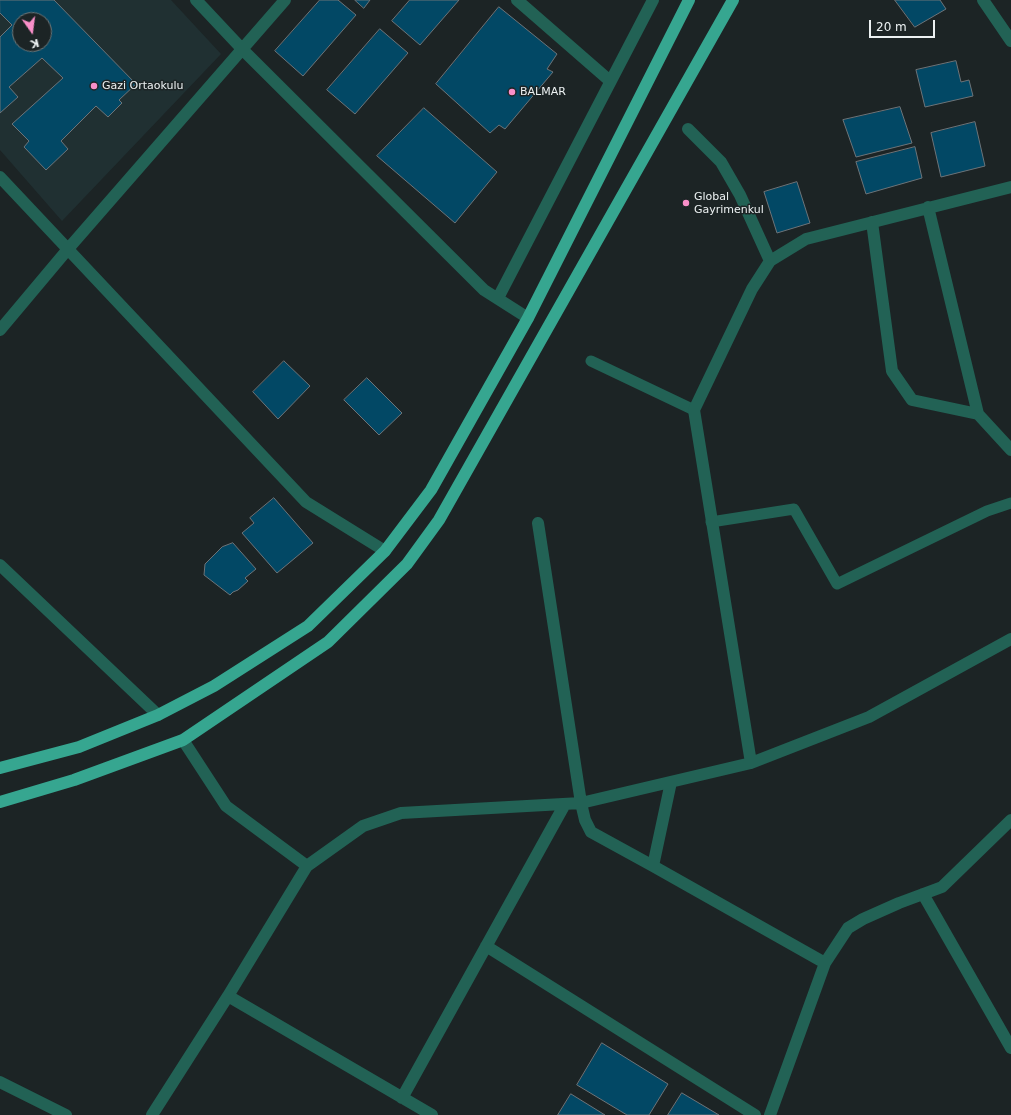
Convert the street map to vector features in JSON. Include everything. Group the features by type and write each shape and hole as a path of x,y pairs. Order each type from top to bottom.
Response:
{"highway":[{"path":"0,768 79,748 158,715 214,686 308,626 385,551 432,490 528,318 689,0"},
{"path":"0,802 74,780 183,740 328,642 407,564 438,520 733,0"}],"street":[{"path":"196,0 243,50 484,290 528,318"},
{"path":"0,330 68,249 285,0"},
{"path":"516,0 610,81"},
{"path":"498,298 653,0"},
{"path":"983,0 1006,23 1011,41"},
{"path":"688,129 721,162 740,195 770,261"},
{"path":"0,178 306,502 385,551"},
{"path":"751,763 694,410 752,289 770,261 806,239 1011,186"},
{"path":"928,208 978,414 1011,450"},
{"path":"872,222 892,371 912,400 978,414"},
{"path":"538,523 581,803 591,832 825,963"},
{"path":"0,565 158,715"},
{"path":"152,1115 228,996 307,866 362,826 401,813 581,803 751,763 869,717 1011,638"},
{"path":"183,740 226,806 307,866"},
{"path":"653,866 671,782"},
{"path":"402,1098 565,804"},
{"path":"770,1115 825,963 848,928 863,919 942,887 1011,820"},
{"path":"923,894 1011,1048"},
{"path":"486,946 755,1115"},
{"path":"228,996 432,1115"},
{"path":"0,1082 66,1115"}],"lane":[{"path":"590,361 694,410"},
{"path":"711,522 794,509 837,584 987,511 1011,503"}],"shaded area":[{"path":"0,0 171,0 221,54 62,221 0,150"}],"building":[{"name":"Gazi Ortaokulu","path":"0,0 54,0 136,84 119,100 122,103 108,117 96,106 61,141 68,149 46,170 24,147 29,141 12,124 63,78 42,58 9,87 18,97 0,113 0,37 12,25 0,13"},
{"path":"320,0 338,0 356,15 303,76 275,51"},
{"path":"355,0 370,0 364,8"},
{"path":"410,0 459,0 420,45 392,21"},
{"path":"895,0 940,0 946,9 915,27"},
{"path":"499,7 557,54 547,69 553,72 505,129 499,125 490,133 436,84"},
{"path":"380,29 408,53 355,114 327,90"},
{"path":"956,61 961,82 969,80 973,96 925,107 916,70"},
{"path":"900,107 912,143 856,157 843,120"},
{"path":"424,108 497,172 455,223 377,156"},
{"path":"975,122 985,166 941,177 931,133"},
{"path":"915,147 922,178 866,194 856,162"},
{"path":"797,182 810,223 777,233 764,192"},
{"path":"284,361 310,386 278,419 253,392"},
{"path":"367,378 402,413 379,435 344,400"},
{"path":"274,498 313,543 277,573 242,533 254,523 250,518"},
{"path":"233,543 256,569 245,578 248,581 230,595 204,575 205,564 222,547"},
{"path":"602,1043 668,1084 649,1115 627,1115 577,1085"},
{"path":"682,1093 719,1115 668,1115"},
{"path":"571,1094 605,1115 558,1115"}],"place":[{"name":"Gazi Ortaokulu","path":"94,86"},
{"name":"BALMAR","path":"512,92"},
{"name":"Global Gayrimenkul","path":"686,203"}]}
